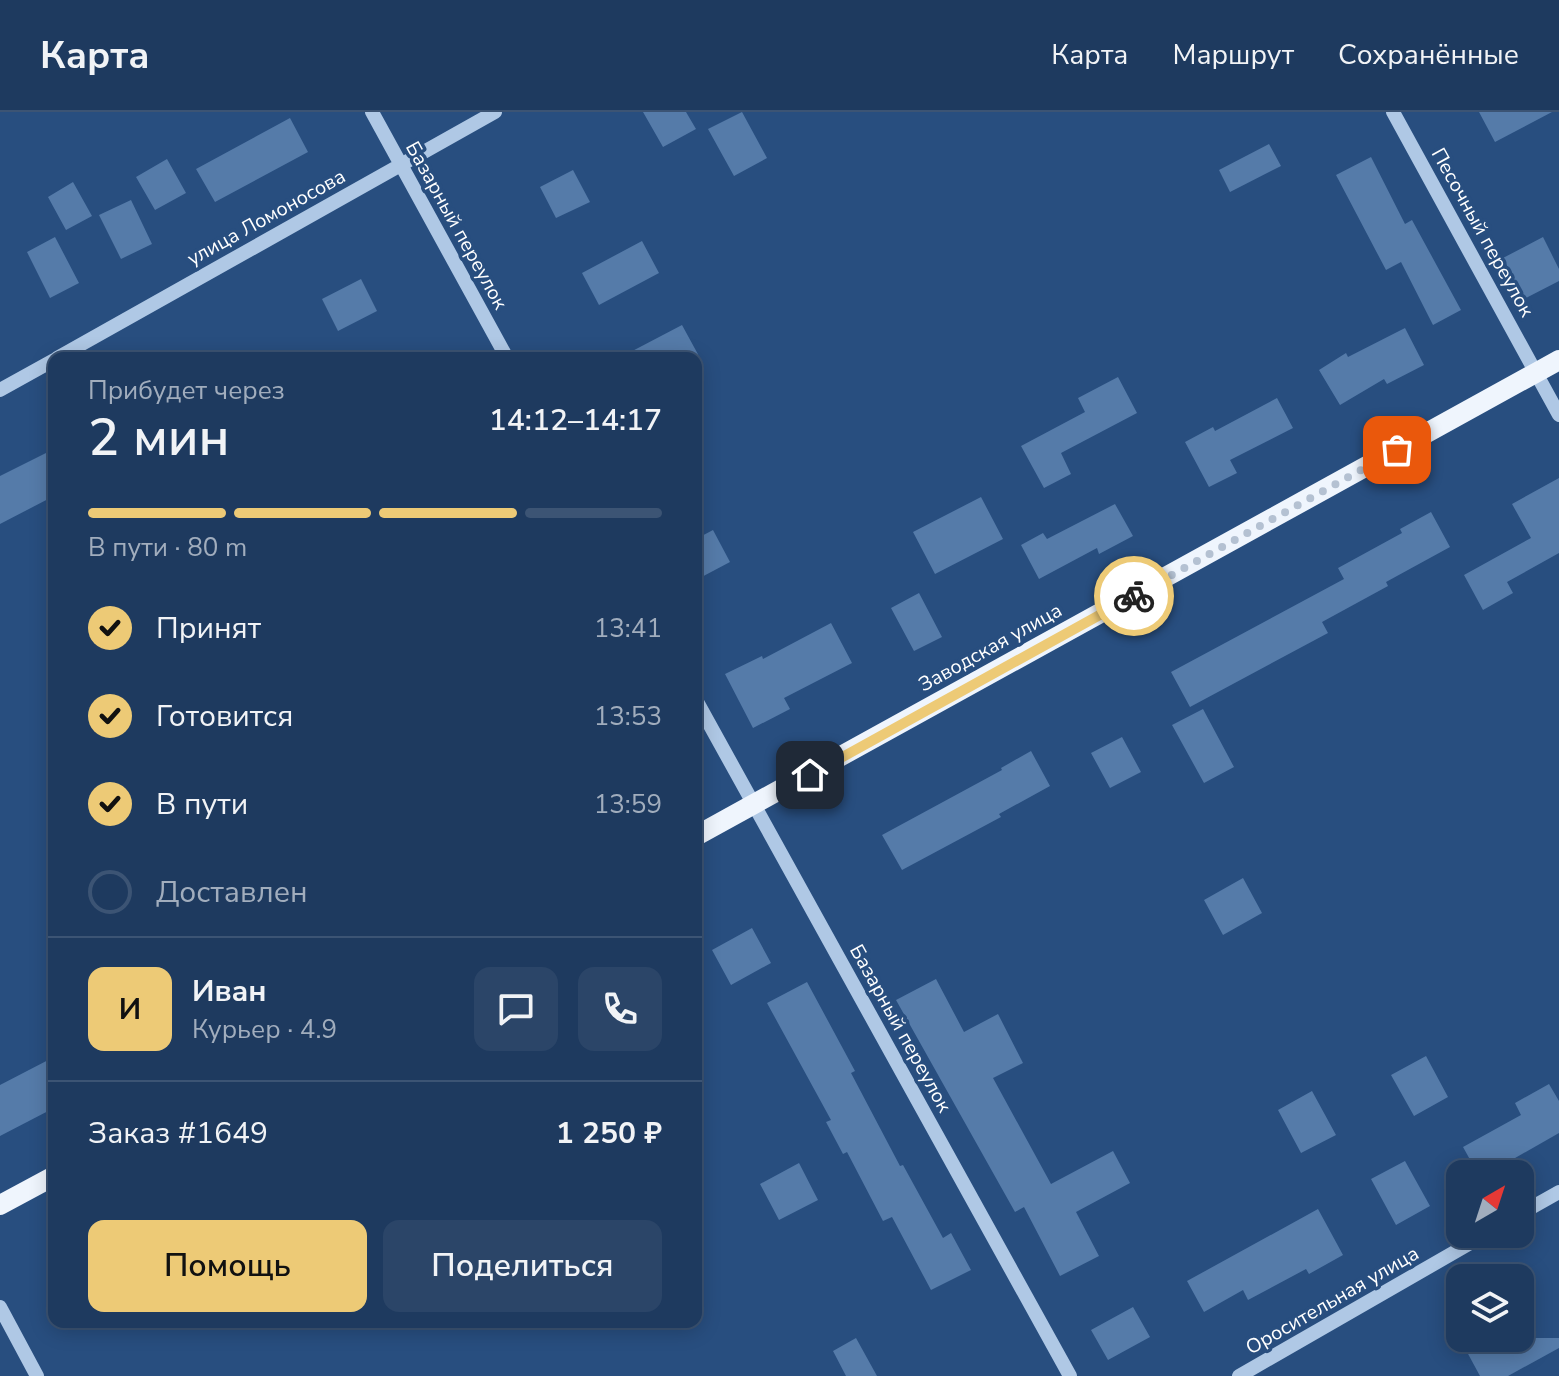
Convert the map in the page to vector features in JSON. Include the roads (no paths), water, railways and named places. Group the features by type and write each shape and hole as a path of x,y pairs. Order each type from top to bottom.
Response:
{"main road":[{"name":"Заводская улица","path":"702,833 1559,360"},
{"path":"0,1205 48,1179"}],"street":[{"name":"Базарный переулок","path":"372,112 504,352"},
{"name":"улица Ломоносова","path":"67,352 495,112"},
{"name":"Песочный переулок","path":"1393,112 1559,415"},
{"name":"улица Ломоносова","path":"0,390 48,363"},
{"name":"Базарный переулок","path":"702,711 1070,1376"},
{"path":"1534,1206 1559,1192"},
{"name":"Оросительная улица","path":"1239,1376 1462,1248"},
{"path":"0,1307 37,1376"}]}
